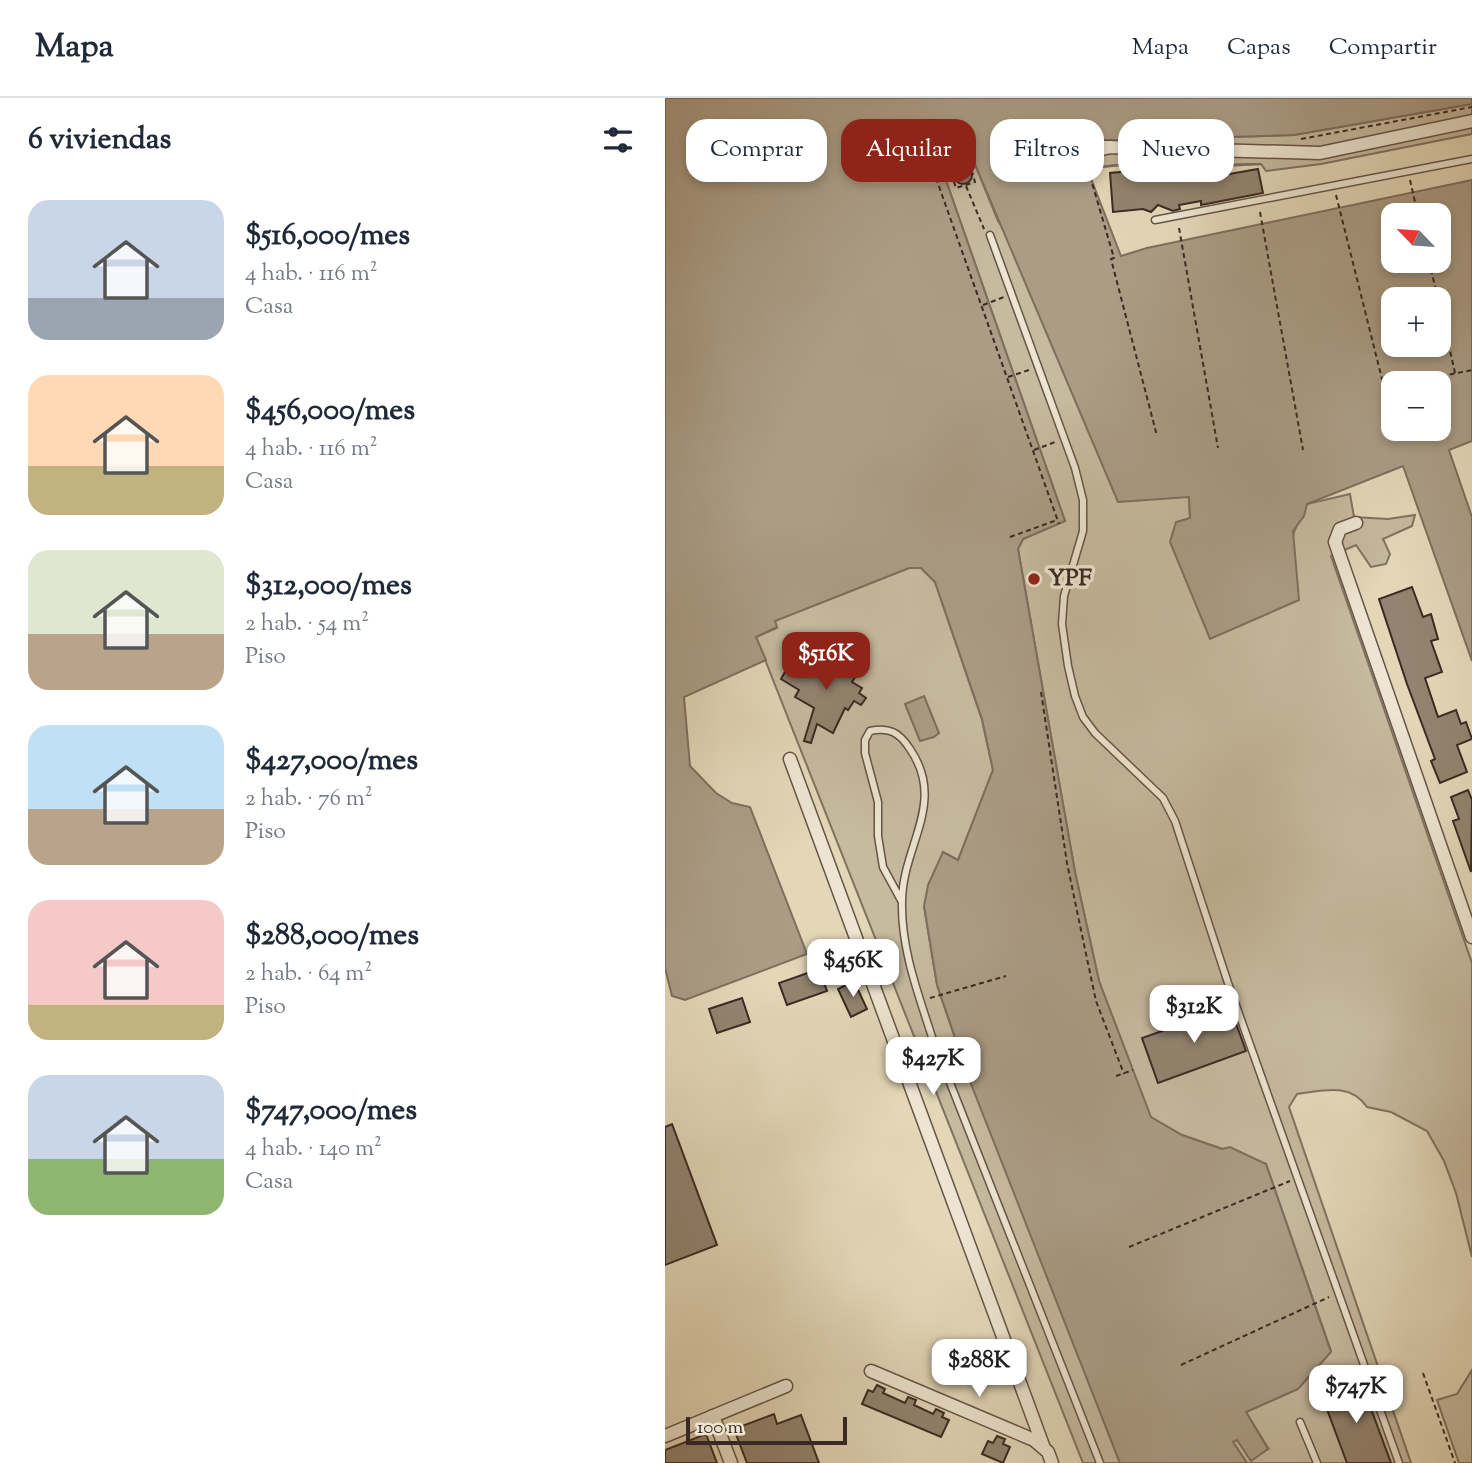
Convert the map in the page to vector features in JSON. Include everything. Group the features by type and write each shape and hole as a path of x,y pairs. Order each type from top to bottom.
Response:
{"street":[{"path":"1111,148 1034,164 1028,148 1104,147 1320,153 1472,121"},
{"path":"1356,523 1340,529 1335,542 1472,937"},
{"path":"790,759 1052,1463"},
{"path":"871,1371 1034,1440 1044,1447"},
{"path":"665,1436 786,1385"},
{"path":"713,1416 731,1463"}],"lane":[{"path":"1155,220 1472,159"},
{"path":"990,235 1080,485 1084,514 1081,543 1065,596 1062,624 1067,666 1075,696 1083,717 1095,733 1163,798 1175,821 1228,984 1399,1463"},
{"path":"902,902 883,867 878,802 865,753 865,740 870,731 883,729 897,733 916,757 926,790 922,817 906,868 902,902 906,952 920,1001 1100,1463"},
{"path":"1300,1422 1317,1463"}],"path":[{"path":"1301,139 1472,107"},
{"path":"958,158 959,161 968,158 975,182 966,185 956,188 948,164 955,162 955,159 958,158"},
{"path":"1410,180 1415,203"},
{"path":"937,182 1059,524"},
{"path":"1092,182 1114,258 1111,259 1157,436"},
{"path":"966,185 982,226 990,235"},
{"path":"1336,195 1381,375"},
{"path":"1260,212 1303,450"},
{"path":"1179,228 1218,448"},
{"path":"982,306 1012,295"},
{"path":"1451,356 1455,373"},
{"path":"1007,378 1038,367"},
{"path":"1451,374 1472,370"},
{"path":"1033,450 1064,438"},
{"path":"1010,537 1058,520"},
{"path":"1041,692 1067,863 1096,1001 1124,1074"},
{"path":"920,1001 1006,976"},
{"path":"1116,1076 1133,1070"},
{"path":"1129,1247 1297,1178"},
{"path":"1181,1365 1338,1292"},
{"path":"1423,1373 1455,1463"}],"shaded area":[{"path":"665,98 1472,98 1472,104 1294,135 1234,137 1234,119 1118,119 1118,140 1104,141 1104,119 990,119 990,182 1092,182 1121,256 1147,248 1472,180 1472,441 1449,450 1472,517 1472,661 1403,466 1307,504 1304,516 1293,531 1299,600 1210,639 1170,542 1176,522 1190,518 1189,497 1118,502 976,167 976,119 841,119 841,182 947,182 1065,521 1023,539 1018,549 1075,872 1099,981 1151,1117 1182,1135 1222,1149 1230,1147 1266,1164 1331,1352 1298,1389 1246,1412 1268,1449 1251,1461 1237,1440 1233,1442 1247,1463 1120,1463 971,1084 937,985 924,906 928,885 943,852 958,860 993,770 982,719 935,582 921,568 909,568 775,621 777,627 756,637 766,660 684,697 690,766 716,793 732,803 750,807 807,954 685,1000 672,996 665,968"},
{"path":"1472,104 1472,134 1321,164 1266,171 1261,164 1234,165 1234,137 1294,135"},
{"path":"1104,140 1118,140 1118,165 1104,166"},
{"path":"976,167 998,221 1189,497 1190,519 1293,538 1307,504 1350,494 1354,517 1388,519 1415,515 1412,526 1383,539 1390,554 1386,564 1371,567 1356,545 1331,556 1472,963 1472,1257 1456,1193 1444,1161 1427,1131 1391,1112 1367,1107 1353,1094 1344,1091 1326,1090 1297,1094 1289,1107 1411,1463 1247,1463 1233,1442 1237,1439 1268,1448 1246,1412 1298,1389 1331,1351 1266,1164 1182,1135 1150,1117 1099,981 1075,872 1018,549 1023,539 1065,521 947,182 976,182"},
{"path":"909,568 921,568 935,582 982,720 993,770 958,860 924,906 937,985 957,1044 1120,1463 1083,1463 756,637 777,628 774,621"},
{"path":"924,696 939,733 920,741 905,704"},
{"path":"1472,1370 1472,1463 1459,1463 1437,1400 1457,1394"}],"building":[{"path":"1258,169 1263,193 1201,205 1201,201 1179,205 1180,209 1173,211 1158,205 1151,212 1143,209 1113,212 1110,173 1118,172 1118,182 1234,182 1234,173"},
{"path":"1412,587 1423,617 1431,614 1438,639 1431,641 1442,672 1425,678 1438,717 1456,710 1461,724 1466,722 1472,739 1457,745 1467,772 1440,783 1431,761 1435,759 1379,599"},
{"path":"838,654 861,668 852,682 862,688 859,693 866,698 861,705 854,701 848,710 845,708 833,733 817,724 811,743 804,741 814,708 795,697 799,690 781,679 789,665 808,677 818,660 830,667"},
{"path":"1468,790 1472,800 1471,872 1453,821 1459,819 1451,797"},
{"path":"819,969 827,991 787,1005 779,983"},
{"path":"854,981 867,1009 851,1017 838,989"},
{"path":"742,998 750,1022 717,1033 709,1009"},
{"path":"1230,1007 1246,1051 1158,1083 1142,1038"},
{"path":"672,1124 717,1245 665,1265 665,1127"},
{"path":"1364,1381 1372,1405 1370,1406 1391,1463 1347,1463 1322,1396"},
{"path":"877,1385 885,1389 883,1393 905,1403 908,1397 916,1400 914,1405 933,1414 936,1409 944,1413 942,1417 949,1420 941,1437 862,1404 868,1390 873,1392"},
{"path":"774,1414 777,1424 801,1415 819,1463 747,1463 734,1429"},
{"path":"706,1434 717,1463 665,1463 665,1450"},
{"path":"997,1436 1005,1439 1003,1444 1010,1447 1003,1463 982,1454 988,1441 993,1443"}],"place":[{"name":"YPF","path":"1034,579"}]}
